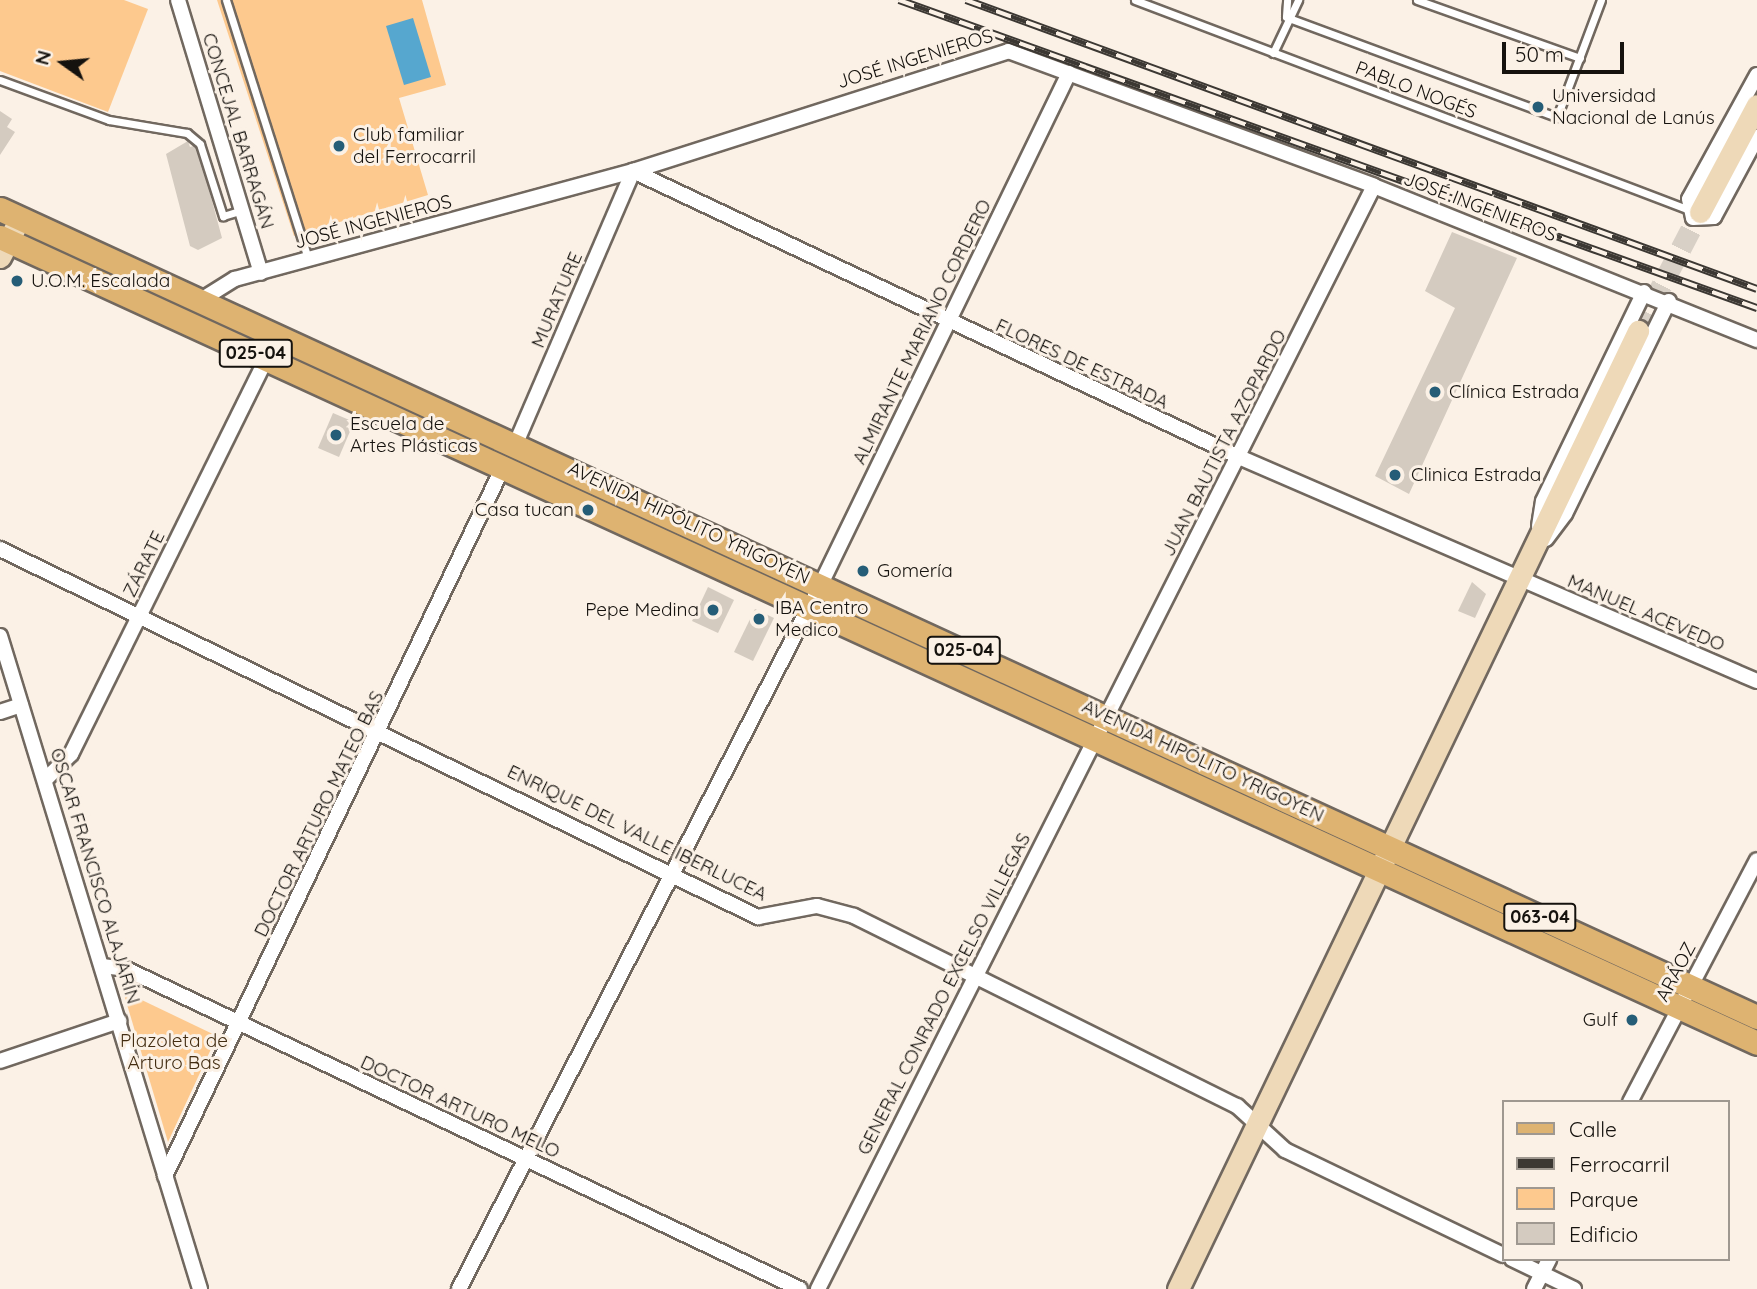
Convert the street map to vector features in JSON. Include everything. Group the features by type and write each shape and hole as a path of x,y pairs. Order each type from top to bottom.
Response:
{"main road":[{"path":"1693,211 1757,105"},
{"path":"3,245 10,213"},
{"name":"AVENIDA HIPÓLITO YRIGOYEN","path":"10,213 516,443 1392,848 1684,997 1757,1043"},
{"name":"AVENIDA HIPÓLITO YRIGOYEN","path":"3,245 267,358 1380,872 1684,997 1757,1017"},
{"path":"1178,1289 1534,554 1638,331"}],"street":[{"name":"CONCEJAL BARRAGÁN","path":"178,0 261,273"},
{"name":"JOSÉ INGENIEROS","path":"201,300 228,282 633,171 996,51 1069,73 1374,186 1669,301 1757,340"},
{"name":"ALMIRANTE MARIANO CORDERO","path":"459,1289 821,584 1069,73"},
{"path":"1757,75 1693,211 1697,221 1714,218 1757,137"},
{"name":"FLORES DE ESTRADA","path":"633,171 947,323 1239,457 1521,580"},
{"name":"MURATURE","path":"516,443 633,171"},
{"name":"JUAN BAUTISTA AZOPARDO","path":"1108,718 1374,186"},
{"path":"1534,554 1543,501 1644,292"},
{"path":"1534,554 1565,514 1669,301"},
{"name":"ZÁRATE","path":"45,780 71,754 267,358"},
{"name":"DOCTOR ARTURO MATEO BAS","path":"165,1176 381,730 503,467"},
{"name":"ENRIQUE DEL VALLE IBERLUCEA","path":"0,548 381,730 758,917 833,907 1259,1122"},
{"name":"MANUEL ACEVEDO","path":"1521,580 1757,681"},
{"name":"OSCAR FRANCISCO ALAJARÍN","path":"0,636 200,1289"},
{"path":"0,712 21,705"},
{"name":"GENERAL CONRADO EXCELSO VILLEGAS","path":"818,1289 971,975 1108,718"},
{"name":"ARÁOZ","path":"1631,1100 1757,860"},
{"name":"DOCTOR ARTURO MELO","path":"102,965 126,969 800,1289"},
{"path":"0,1060 119,1021"},
{"path":"1259,1122 1285,1150 1502,1255"},
{"path":"1517,1261 1574,1289"},
{"path":"1534,1289 1548,1261"}],"lane":[{"path":"226,0 308,260"},
{"name":"PABLO NOGÉS","path":"1135,0 1693,211"},
{"path":"1286,17 1287,0"},
{"path":"1273,53 1286,17 1298,0"},
{"path":"1417,0 1580,58"},
{"path":"1286,17 1557,117 1601,0"},
{"path":"0,80 109,120 194,136 223,216 244,210"}],"green space":[{"path":"0,0 124,0 148,9 108,112 0,71"},
{"name":"Club familiar del Ferrocarril","path":"217,0 422,0 446,85 399,98 428,195 294,236"},
{"name":"Plazoleta de Arturo Bas","path":"123,991 217,1036 168,1142"}],"water":[{"path":"413,18 431,77 404,85 386,26"}],"building":[{"path":"0,111 12,119 7,127 15,132 0,155"},
{"path":"188,141 190,147 197,145 222,238 198,250 190,246 166,154"},
{"name":"Clínica Estrada","path":"1452,232 1517,258 1409,494 1375,476 1455,308 1425,291"},
{"name":"Escuela de Artes Plásticas","path":"333,413 354,422 339,457 318,448"},
{"path":"1472,582 1486,594 1475,618 1458,611"},
{"name":"Pepe Medina","path":"708,587 734,600 718,633 692,621"},
{"path":"755,609 774,618 753,661 734,652"}],"tunnel":[{"path":"1638,331 1700,212"}],"railway":[{"path":"899,0 1757,308"},
{"path":"966,0 1757,289"}],"place":[{"name":"Universidad Nacional de Lanús","path":"1538,107"},
{"name":"Club familiar del Ferrocarril","path":"339,146"},
{"name":"U.O.M. Escalada","path":"17,281"},
{"name":"Clínica Estrada","path":"1435,392"},
{"name":"Escuela de Artes Plásticas","path":"336,435"},
{"name":"Clinica Estrada","path":"1395,475"},
{"name":"Casa tucan","path":"588,510"},
{"name":"Gomería","path":"863,571"},
{"name":"Pepe Medina","path":"713,610"},
{"name":"IBA Centro Medico","path":"759,619"},
{"name":"Gulf","path":"1632,1020"}]}
